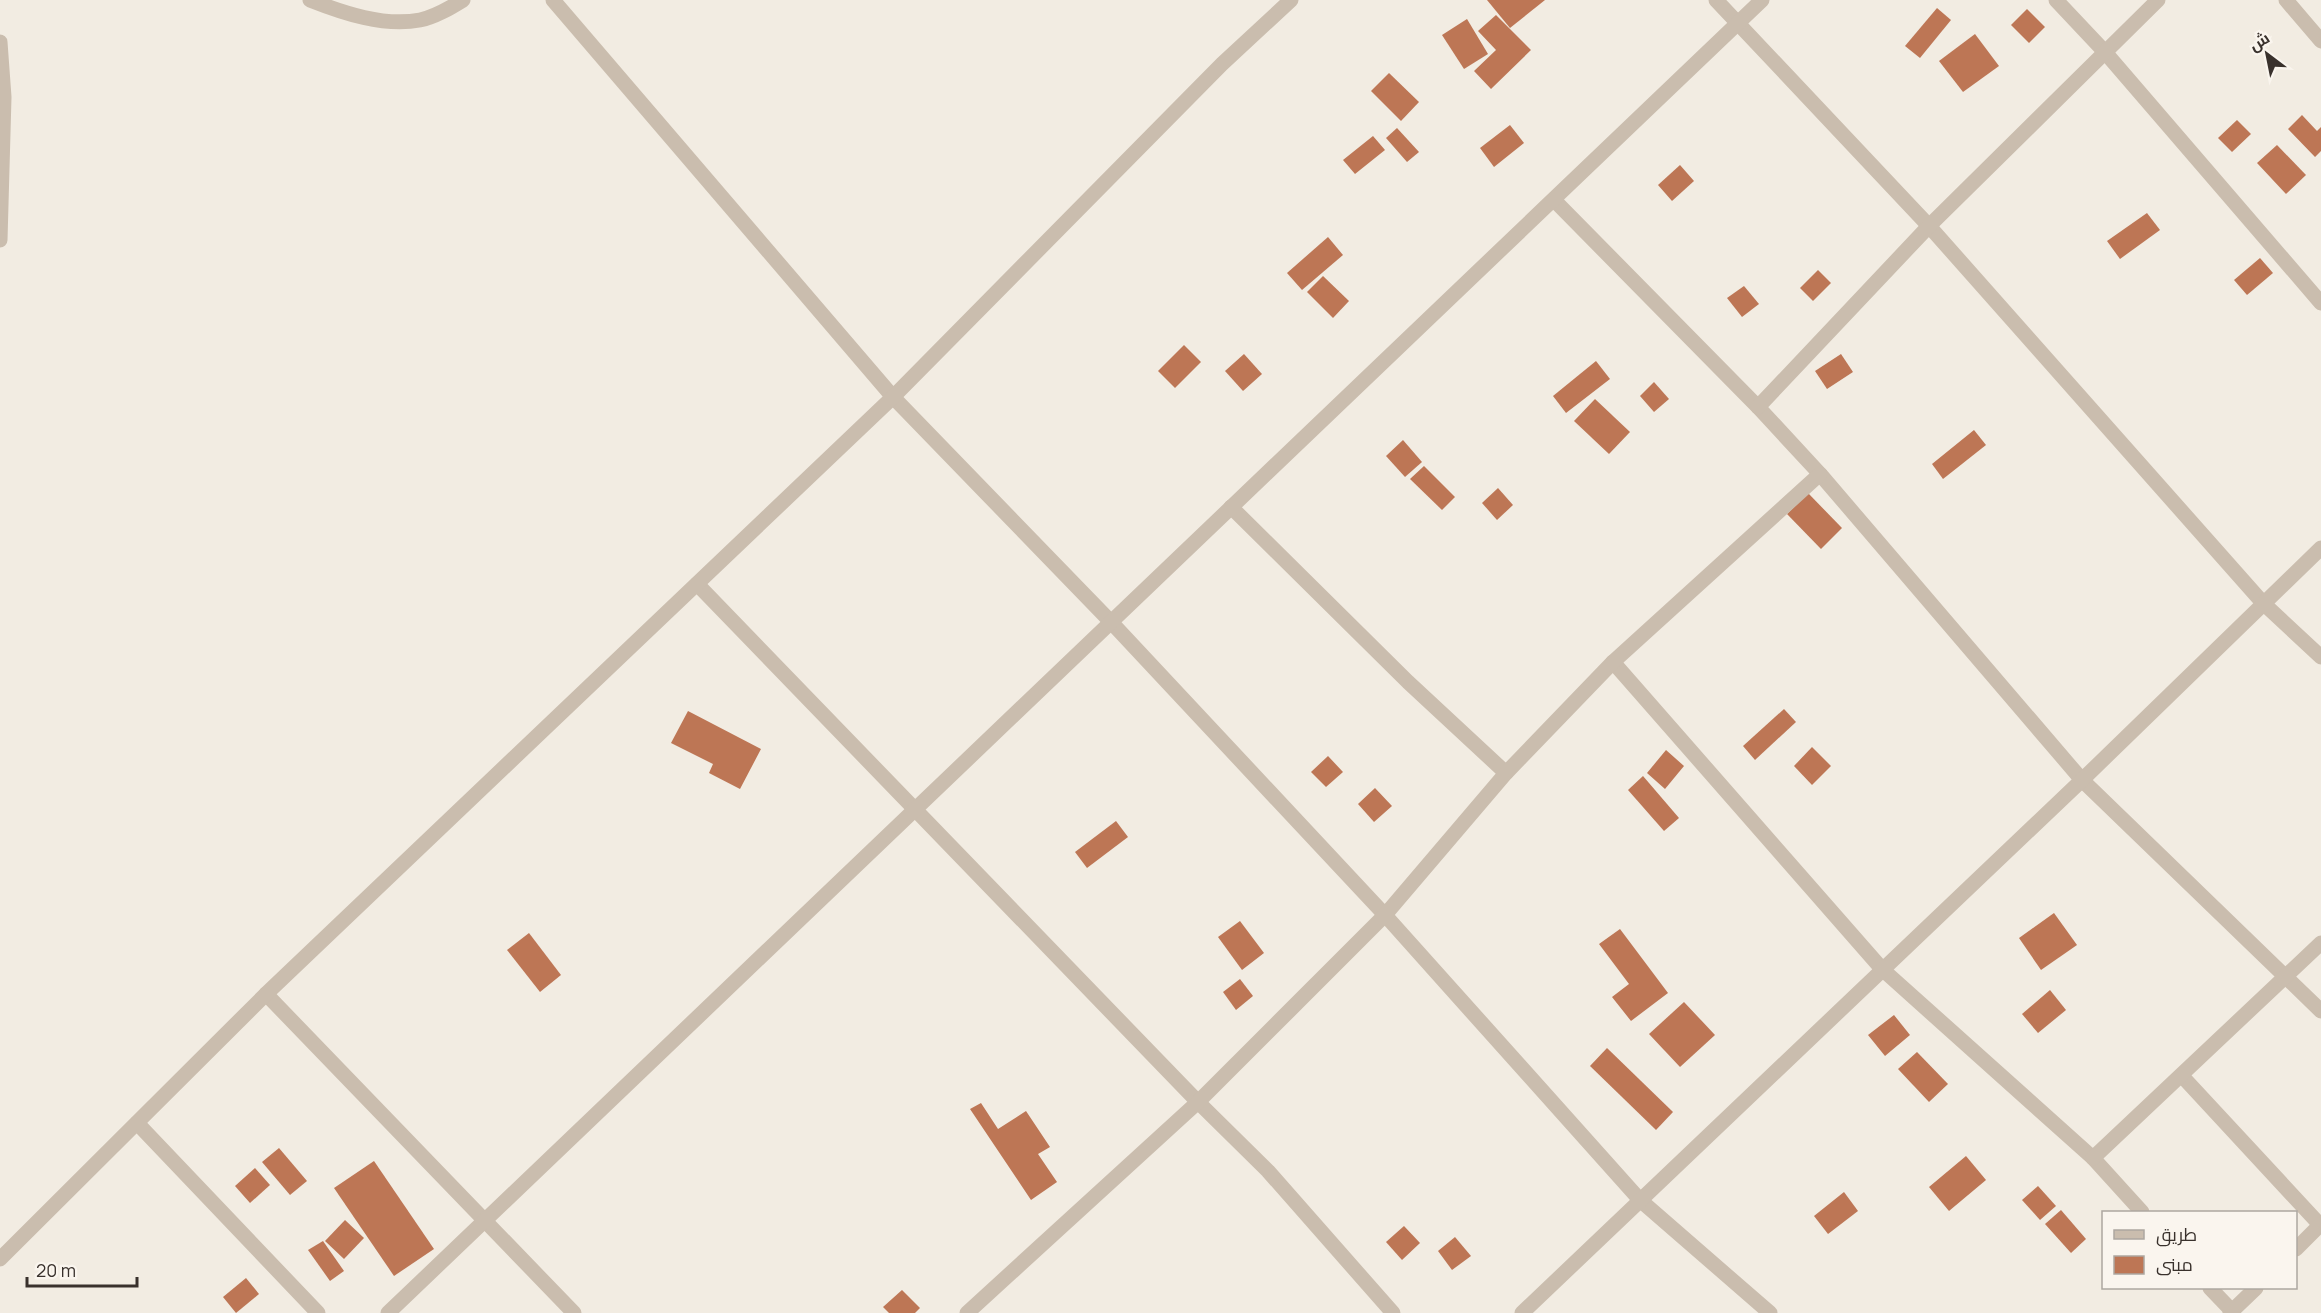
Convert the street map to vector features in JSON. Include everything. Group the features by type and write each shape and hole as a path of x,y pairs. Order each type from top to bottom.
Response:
{"street":[{"path":"310,0 358,18 396,20 420,20 443,12 463,0"},
{"path":"552,0 893,396 1111,622 1386,915 1640,1200 1770,1313"},
{"path":"0,1259 266,994 893,396 1222,64 1291,0"},
{"path":"1716,0 1929,226 2263,603 2321,657"},
{"path":"388,1313 1761,0"},
{"path":"2056,0 2104,51 2321,303"},
{"path":"1758,407 1929,226 2158,0"},
{"path":"2286,0 2321,41"},
{"path":"0,42 4,97 0,240"},
{"path":"1554,200 1758,407 1820,474 2082,780 2321,1011"},
{"path":"967,1313 1198,1102 1386,915 1506,773 1613,662 1820,474"},
{"path":"1231,507 1408,682 1506,773"},
{"path":"1522,1313 2082,780 2321,548"},
{"path":"697,584 1198,1102 1268,1171 1393,1313"},
{"path":"1613,662 1882,969 2093,1158 2141,1211"},
{"path":"2093,1158 2321,943"},
{"path":"266,994 574,1313"},
{"path":"2182,1076 2320,1226 2297,1247"},
{"path":"137,1123 318,1313"},
{"path":"2212,1289 2231,1312 2254,1289"}],"building":[{"path":"1487,0 1545,0 1510,28"},
{"path":"1937,8 1951,20 1920,58 1905,46"},
{"path":"2027,9 2045,27 2029,43 2011,25"},
{"path":"1496,15 1531,50 1491,89 1474,71 1496,50 1478,31"},
{"path":"1467,19 1488,54 1464,69 1442,35"},
{"path":"1975,34 1999,66 1963,92 1939,61"},
{"path":"1389,73 1419,102 1401,121 1371,91"},
{"path":"2302,115 2317,131 2321,127 2321,151 2315,157 2288,129"},
{"path":"2237,120 2251,134 2232,152 2218,138"},
{"path":"1510,125 1524,143 1494,167 1480,148"},
{"path":"1397,128 1419,152 1407,162 1386,138"},
{"path":"1373,136 1385,150 1355,174 1343,160"},
{"path":"2277,145 2306,175 2286,194 2257,163"},
{"path":"1680,165 1694,181 1672,201 1658,185"},
{"path":"2147,213 2160,230 2120,259 2107,241"},
{"path":"1328,237 1343,255 1302,290 1287,273"},
{"path":"2260,258 2273,273 2247,295 2234,280"},
{"path":"1818,270 1831,283 1813,301 1800,288"},
{"path":"1323,276 1349,301 1333,318 1307,292"},
{"path":"1744,286 1759,304 1742,317 1727,298"},
{"path":"1184,345 1201,362 1175,388 1158,371"},
{"path":"1244,354 1262,374 1243,391 1225,371"},
{"path":"1841,354 1853,372 1827,389 1815,371"},
{"path":"1596,361 1610,379 1566,413 1553,396"},
{"path":"1654,382 1669,399 1654,412 1640,396"},
{"path":"1595,399 1630,432 1609,454 1574,421"},
{"path":"1974,430 1986,445 1943,479 1932,464"},
{"path":"1403,440 1422,462 1405,477 1386,456"},
{"path":"1424,466 1455,497 1442,510 1410,479"},
{"path":"1498,488 1513,505 1497,520 1482,503"},
{"path":"1808,493 1842,528 1821,549 1787,514"},
{"path":"1784,709 1796,722 1755,760 1743,746"},
{"path":"688,711 761,749 740,789 709,773 713,764 671,743"},
{"path":"1812,747 1831,766 1812,785 1794,766"},
{"path":"1666,750 1684,766 1665,789 1647,773"},
{"path":"1328,756 1343,772 1326,787 1311,772"},
{"path":"1643,776 1679,818 1664,831 1628,790"},
{"path":"1375,788 1392,806 1374,822 1358,804"},
{"path":"1116,821 1128,837 1087,868 1075,852"},
{"path":"2054,913 2077,945 2041,970 2019,938"},
{"path":"1240,921 1264,953 1242,970 1218,937"},
{"path":"1620,929 1668,993 1631,1021 1612,997 1629,984 1599,944"},
{"path":"529,933 561,975 540,992 507,950"},
{"path":"1240,979 1253,996 1236,1010 1223,992"},
{"path":"2050,990 2066,1010 2038,1033 2022,1014"},
{"path":"1684,1002 1715,1035 1680,1067 1649,1034"},
{"path":"1894,1015 1910,1035 1885,1056 1868,1035"},
{"path":"1607,1048 1673,1112 1656,1130 1590,1066"},
{"path":"1917,1052 1948,1084 1929,1102 1898,1069"},
{"path":"981,1103 998,1129 1026,1111 1050,1147 1038,1154 1057,1182 1031,1200 970,1109"},
{"path":"279,1148 307,1181 290,1195 262,1162"},
{"path":"1966,1156 1986,1180 1949,1211 1929,1187"},
{"path":"374,1161 434,1249 394,1276 334,1188"},
{"path":"255,1168 270,1185 250,1203 235,1186"},
{"path":"2038,1186 2056,1206 2040,1220 2022,1200"},
{"path":"1844,1192 1858,1211 1828,1234 1814,1216"},
{"path":"2061,1210 2086,1239 2071,1253 2045,1224"},
{"path":"345,1220 364,1238 344,1259 325,1241"},
{"path":"1404,1226 1420,1243 1402,1260 1386,1242"},
{"path":"1455,1237 1471,1256 1452,1270 1438,1251"},
{"path":"323,1241 344,1271 330,1281 308,1250"},
{"path":"246,1278 259,1294 236,1313 223,1297"},
{"path":"902,1290 920,1308 915,1313 889,1313 883,1307"}]}
